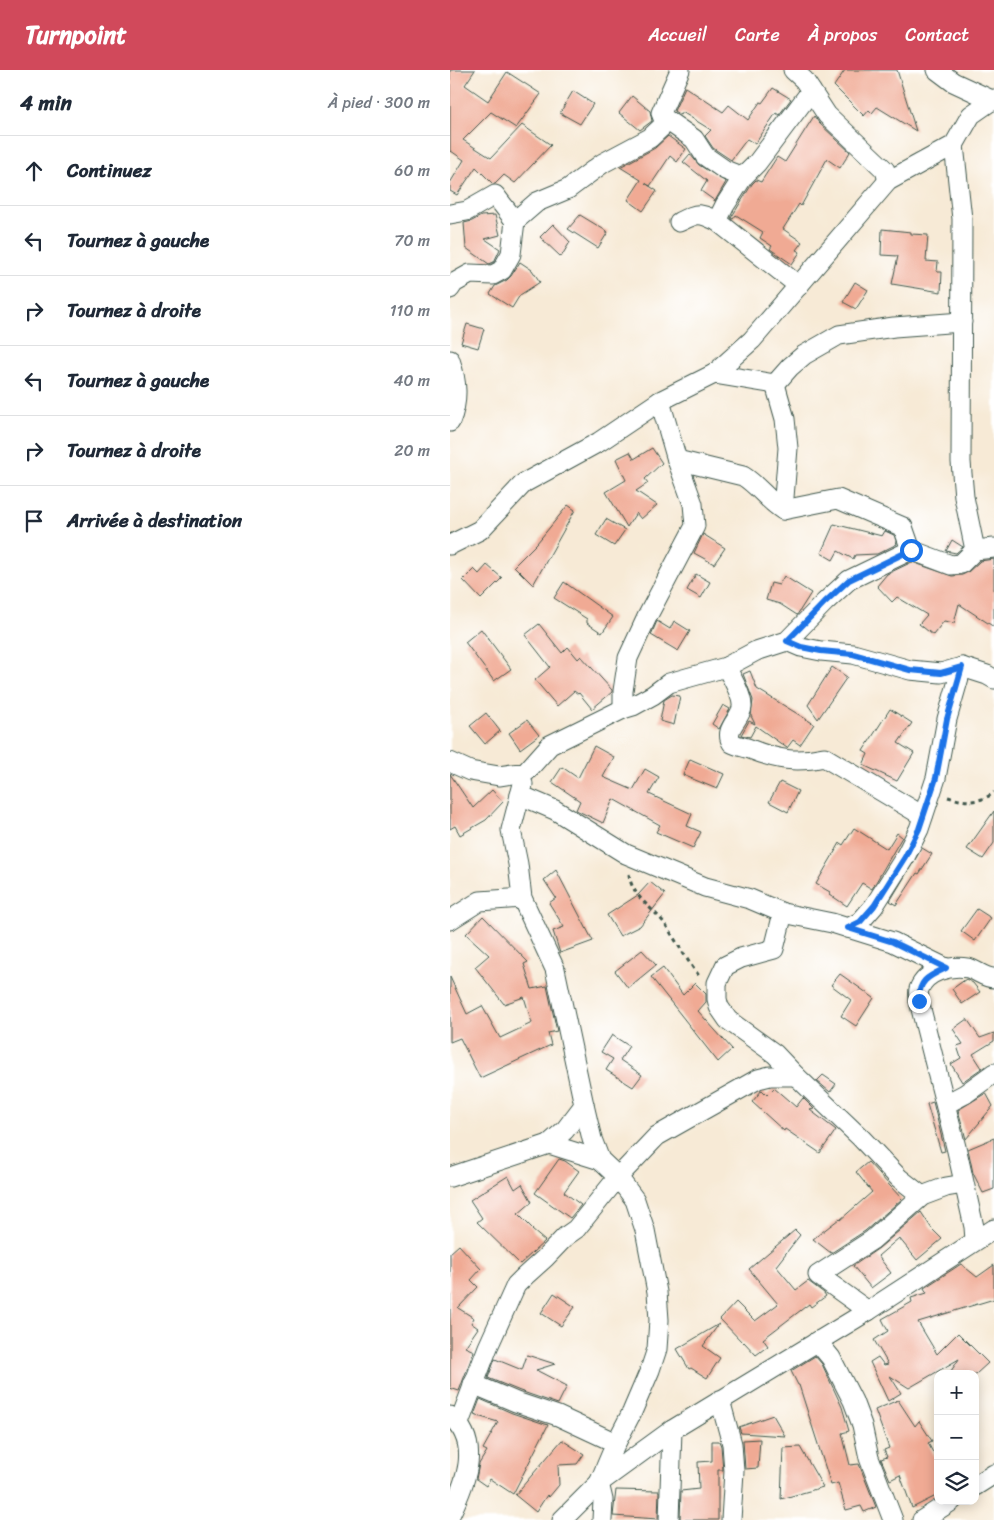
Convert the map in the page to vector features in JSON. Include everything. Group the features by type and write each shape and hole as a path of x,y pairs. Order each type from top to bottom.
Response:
{"street":[{"path":"680,70 661,113 663,118 694,139 705,156 726,170 743,177"},
{"path":"793,70 804,80 827,115 885,170 888,181"},
{"path":"937,70 953,82 994,100"},
{"path":"717,221 743,177 757,163 811,91"},
{"path":"450,544 480,530 524,483 599,442 660,401 714,374 752,340 888,181 954,145 971,115 994,100"},
{"path":"450,289 454,283 470,274 493,276 502,270 511,254 515,221 537,202 568,189 603,162 650,138 668,121"},
{"path":"954,145 962,219 961,462 964,497 975,550"},
{"path":"450,214 467,211 495,195 515,221"},
{"path":"679,222 702,214 717,221 799,286"},
{"path":"775,384 804,355 839,335 894,327 962,322"},
{"path":"450,360 457,389 456,406 450,422"},
{"path":"714,374 775,384"},
{"path":"775,384 785,419 788,448 784,510"},
{"path":"623,709 623,691 628,658 647,617 695,526 693,504 677,460 660,401"},
{"path":"677,460 743,476 750,480 776,506 784,510 838,499 903,527 911,550"},
{"path":"602,1520 603,1500 599,1483 632,1412 657,1349 659,1320 657,1292 645,1230 635,1200 618,1177 600,1160 592,1139 555,969 522,898 511,830 526,772 550,745 623,709 633,706 669,683 726,667 756,651 787,641 849,580 911,550 951,565 961,564 975,550 994,548"},
{"path":"787,641 801,647 853,654 910,670 941,673 962,667 987,675 994,680"},
{"path":"726,667 741,700 742,708 730,732 729,738 732,743 761,755 790,761 803,761 824,757 926,808"},
{"path":"848,928 860,922 874,906 905,857 926,808 936,778 947,719 962,667"},
{"path":"450,762 470,771 499,776 526,772"},
{"path":"520,795 555,810 626,854 705,887 750,899 783,913 813,918 893,942 946,968"},
{"path":"450,920 480,902 522,898"},
{"path":"783,913 774,949 741,958 724,966 717,983 719,1007 728,1020 775,1054 899,1178 922,1196"},
{"path":"974,1240 974,1227 946,1104 919,1001 918,990 927,977 946,968 969,968 994,978"},
{"path":"758,1079 775,1054"},
{"path":"946,1104 965,1094 994,1073"},
{"path":"450,1515 462,1490 469,1456 467,1444 454,1419 474,1384 488,1347 516,1285 576,1228 618,1177 657,1136 758,1079 770,1076 796,1076"},
{"path":"450,1177 549,1144 565,1130 584,1105"},
{"path":"549,1144 600,1160"},
{"path":"868,1311 818,1275 872,1240 922,1196 946,1187 964,1184"},
{"path":"562,1520 599,1483 672,1430 868,1311 926,1274 974,1240 994,1229"},
{"path":"817,1341 831,1358 853,1401 862,1425 869,1458 893,1520"},
{"path":"474,1384 516,1402 558,1416 616,1443"},
{"path":"720,1400 732,1444 734,1471 731,1520"},
{"path":"669,1520 672,1430"},
{"path":"979,1483 994,1474"},
{"path":"922,1520 946,1505"}],"path":[{"path":"926,808 945,796 974,802 994,792"},
{"path":"626,854 630,881 636,893 654,911 698,975 718,999"}],"building":[{"path":"450,70 475,70 465,85 488,101 507,72 541,94 516,128 491,112 463,140 491,158 522,125 551,145 515,183 504,175 493,184 476,167 457,195 450,191 450,183 464,160 450,152"},
{"path":"845,70 897,70 916,131 877,107 872,113 869,110 864,116 834,86"},
{"path":"685,87 723,112 729,105 748,120 760,102 762,103 773,88 791,99 779,115 776,113 755,144 747,139 731,160 713,148 705,136 711,130 682,112 680,115 674,111"},
{"path":"573,91 593,104 580,124 560,113"},
{"path":"632,96 650,111 652,121 640,130 619,113"},
{"path":"814,116 850,152 840,168 827,159 801,206 799,204 783,229 802,242 796,250 800,252 792,264 770,249 772,246 760,238 763,232 736,215 733,219 731,218 752,184 756,180 761,182 777,157 785,162"},
{"path":"668,136 686,149 677,162 670,156 650,186 645,183 657,191 643,211 628,200 641,180 620,167 655,148"},
{"path":"690,154 699,165 726,182 715,201 701,191 707,181 683,162"},
{"path":"495,215 500,235 485,239 500,249 494,262 489,264 466,248 464,223 481,216"},
{"path":"580,215 608,232 598,248 568,229"},
{"path":"553,224 570,242 561,257 540,237"},
{"path":"882,229 928,235 926,261 938,262 937,272 942,272 941,292 892,284 898,256 881,255"},
{"path":"520,262 532,270 540,282 520,295 512,308 490,294 495,286 511,276"},
{"path":"855,282 868,290 856,309 843,302"},
{"path":"467,324 484,329 478,348 461,343"},
{"path":"652,448 662,463 645,479 648,483 636,491 657,505 641,519 636,513 627,527 606,492 626,480 616,459 630,452 634,459"},
{"path":"568,505 575,510 533,585 514,566 537,543"},
{"path":"606,519 625,530 614,546 596,535"},
{"path":"834,524 882,536 885,531 894,535 897,544 877,554 855,555 853,559 838,551 833,560 821,553"},
{"path":"703,534 725,548 714,564 694,553"},
{"path":"952,540 963,547 956,553 946,551"},
{"path":"994,559 994,627 959,604 954,623 944,621 933,635 919,624 927,615 897,597 892,602 877,586 887,574 912,562 952,576 968,572 980,561"},
{"path":"487,565 502,578 481,599 463,580 474,569 479,574"},
{"path":"696,574 710,582 701,598 687,590"},
{"path":"784,576 811,593 797,615 780,604 766,600 771,583 779,585"},
{"path":"564,582 613,617 602,633 587,623 587,619 554,598"},
{"path":"657,621 670,629 674,621 690,631 678,651 651,635"},
{"path":"539,624 562,653 568,647 578,659 581,656 612,690 592,709 579,693 574,691 557,706 535,680 550,667 525,635"},
{"path":"481,629 511,669 494,681 465,642"},
{"path":"832,667 847,677 818,719 808,705"},
{"path":"750,671 757,689 814,724 800,745 793,740 787,748 756,726 750,737 741,735 749,721 755,724 751,716 753,700 743,674"},
{"path":"672,695 680,696 674,725 660,721 664,700"},
{"path":"723,705 730,709 719,729 712,724"},
{"path":"890,709 912,723 898,743 914,753 897,781 863,765 868,754 863,751"},
{"path":"486,713 500,731 485,744 470,726"},
{"path":"527,720 539,735 520,749 509,733"},
{"path":"594,746 614,757 603,777 633,790 645,769 659,777 649,794 692,814 687,826 701,832 693,848 656,832 660,825 613,799 603,823 576,810 580,801 552,782 562,767 578,778"},
{"path":"690,759 724,774 717,789 683,775"},
{"path":"450,774 473,808 492,790 503,802 486,820 460,835 455,826 450,829"},
{"path":"780,782 798,791 788,812 769,802"},
{"path":"994,811 994,843 983,859 967,849"},
{"path":"854,828 887,849 897,833 902,837 872,889 862,883 847,906 829,894 830,892 816,884 840,843 843,845"},
{"path":"922,848 932,854 896,905 890,901"},
{"path":"556,870 593,941 560,953 553,931 564,927 549,903 556,898 544,880"},
{"path":"650,882 665,894 640,926 620,936 607,915 638,895"},
{"path":"977,909 991,918 975,941 961,931"},
{"path":"483,916 528,962 524,964 532,989 547,986 557,1031 548,1033 551,1045 480,1078 460,1038 450,1042 450,977 467,1014 482,1006 500,1038 532,1023 524,997 504,1004 475,967 489,955 466,934"},
{"path":"642,950 656,965 628,988 615,971"},
{"path":"663,968 683,995 695,983 706,994 706,1002 698,1011 732,1049 718,1062 651,977"},
{"path":"840,974 874,998 856,1026 841,1016 851,1000 831,985"},
{"path":"966,979 973,983 980,992 962,1004 952,989"},
{"path":"967,1019 980,1038 994,1033 994,1041 973,1054 982,1068 962,1082 951,1064 961,1058 957,1046 963,1044 953,1029"},
{"path":"612,1035 629,1046 620,1060 642,1075 633,1087 606,1070 613,1059 601,1052"},
{"path":"823,1075 836,1084 830,1092 817,1081"},
{"path":"774,1088 796,1107 803,1098 814,1109 810,1110 836,1130 820,1153 785,1129 784,1131 752,1102 762,1090 767,1095"},
{"path":"986,1093 993,1106 966,1139 958,1110"},
{"path":"933,1102 945,1151 941,1152 927,1104"},
{"path":"994,1138 994,1189 983,1193 973,1173 968,1149"},
{"path":"559,1159 579,1171 564,1192 581,1205 570,1218 535,1193"},
{"path":"868,1162 902,1199 865,1231 831,1253 813,1239 840,1220 872,1192 856,1172"},
{"path":"508,1176 515,1189 522,1184 532,1202 518,1214 545,1241 520,1264 477,1222 482,1218 470,1200"},
{"path":"921,1212 932,1229 942,1239 917,1260 899,1238 878,1256 891,1273 871,1288 853,1266 879,1248"},
{"path":"795,1230 800,1235 776,1266 796,1290 808,1281 826,1296 811,1307 809,1304 763,1339 768,1346 756,1355 720,1319 736,1302 755,1321 778,1304 749,1269"},
{"path":"459,1245 481,1269 471,1280 478,1287 458,1308 474,1318 471,1323 478,1328 465,1347 474,1351 459,1391 450,1388 450,1253"},
{"path":"961,1264 977,1277 994,1265 994,1299 918,1322 937,1354 958,1333 988,1363 979,1371 952,1370 959,1359 940,1370 934,1370 934,1374 909,1388 890,1376 901,1393 888,1401 870,1362 878,1357 884,1365 888,1364 874,1340 888,1331 882,1319 912,1302 911,1298 927,1293 924,1288"},
{"path":"554,1293 575,1307 561,1326 541,1313"},
{"path":"719,1324 703,1346 720,1358 707,1378 691,1368 689,1369 677,1349"},
{"path":"527,1355 555,1364 536,1370 567,1386 558,1404 488,1378 495,1359 522,1370"},
{"path":"815,1356 822,1364 842,1407 849,1431 842,1433 850,1465 859,1464 876,1507 864,1512 861,1506 846,1510 838,1483 831,1485 799,1385 791,1371"},
{"path":"480,1399 512,1413 548,1425 513,1494 490,1479 486,1486 476,1479 479,1464 487,1451 483,1449 498,1422 474,1415"},
{"path":"898,1400 915,1426 919,1421 932,1441 928,1443 934,1454 934,1497 912,1508 900,1475 890,1480 881,1459 887,1457 884,1450 889,1448 875,1410"},
{"path":"773,1415 785,1436 741,1433 739,1427"},
{"path":"760,1439 758,1468 745,1469 743,1440"},
{"path":"562,1440 584,1454 577,1464 558,1465 559,1485 549,1497 547,1495 536,1512 515,1495"},
{"path":"712,1441 719,1441 721,1446 723,1470 718,1470 718,1520 680,1520 681,1491 699,1489 698,1462 712,1461"},
{"path":"800,1447 823,1487 781,1499 783,1448"},
{"path":"616,1490 659,1491 658,1519 613,1516"}],"route":[{"path":"911,550 849,580 799,627 787,641 801,647 853,654 910,670 941,673 962,667 947,719 936,778 919,829 905,857 874,906 860,922 848,928 893,942 946,968 927,977 918,990 919,1001"}]}
